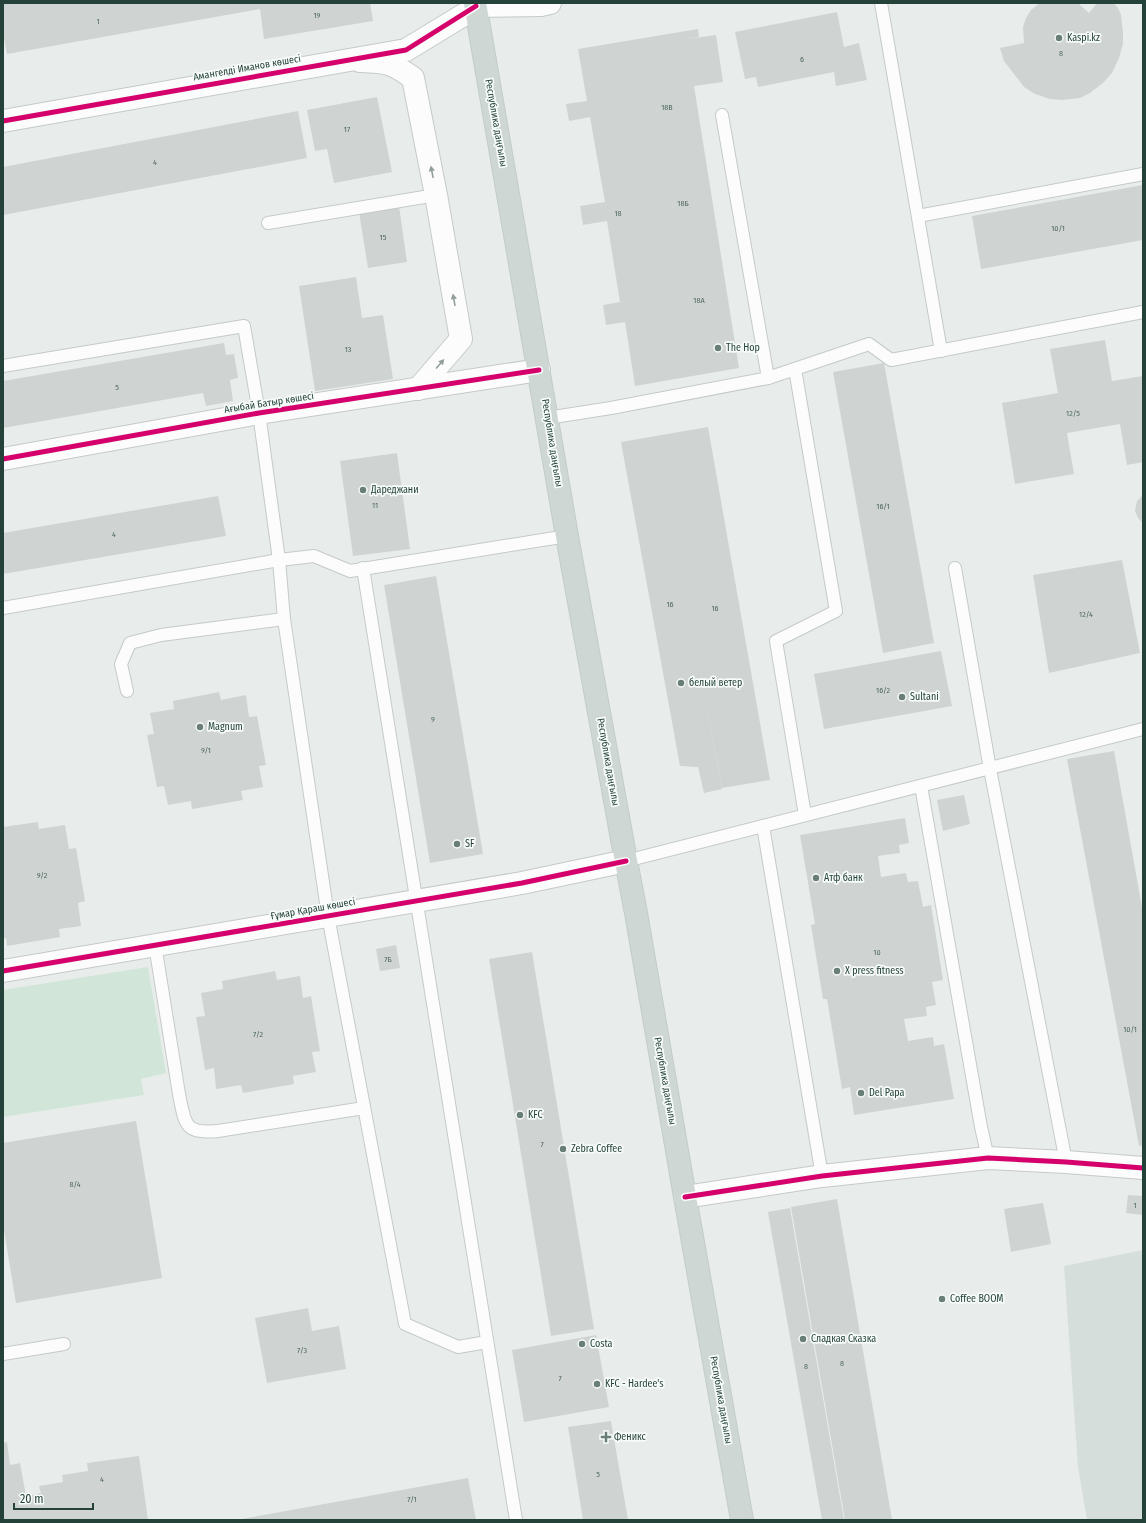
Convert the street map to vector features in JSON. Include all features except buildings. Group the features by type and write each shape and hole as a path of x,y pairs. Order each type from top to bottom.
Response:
{"main road":[{"name":"Республика даңғылы","path":"478,4 567,536 636,913 742,1520"}],"street":[{"path":"478,4 541,5 550,3"},
{"name":"Амангелді Иманов көшесі","path":"3,121 406,50 478,4"},
{"path":"342,61 383,62 397,66 413,78 436,195 461,339 418,389"},
{"name":"Ағыбай Батыр көшесі","path":"3,459 259,413 418,389 541,378"},
{"name":"Ғұмар Қараш көшесі","path":"3,971 522,883 626,861"},
{"path":"685,1197 822,1176 988,1158 1143,1168"}],"lane":[{"path":"881,3 940,351"},
{"path":"722,115 768,378"},
{"path":"918,216 1143,174"},
{"path":"268,223 436,195"},
{"path":"547,418 611,408 768,378 869,344 891,360 1143,312"},
{"path":"3,366 244,326 259,413 279,560 284,619 328,916 405,1324 458,1347 487,1342"},
{"path":"795,369 836,611 776,641 805,815"},
{"path":"3,608 279,560 314,556 350,571 567,536"},
{"path":"362,568 516,1520"},
{"path":"956,568 990,769 1066,1162"},
{"path":"127,691 121,664 130,643 161,635 284,619"},
{"path":"626,861 1143,729"},
{"path":"921,786 981,1127 988,1158"},
{"path":"763,826 822,1176"},
{"path":"156,945 179,1094 184,1118 188,1127 203,1133 218,1132 364,1108"},
{"path":"3,1354 64,1344"}],"shaded area":[{"path":"1143,1250 1143,1520 1087,1520 1078,1467 1064,1266"}],"green space":[{"path":"148,967 166,1073 141,1079 144,1095 3,1117 3,990"}],"cycle path":[{"path":"3,121 406,50 476,6"},
{"path":"3,459 259,413 539,370"},
{"path":"3,971 522,883 626,861"},
{"path":"685,1197 822,1176 988,1158 1143,1168"}],"place":[{"name":"Kaspi.kz","path":"1059,38"},
{"name":"The Hop","path":"718,348"},
{"name":"Дареджани","path":"363,490"},
{"name":"белый ветер","path":"681,683"},
{"name":"Sultani","path":"902,697"},
{"name":"Magnum","path":"200,727"},
{"name":"SF","path":"457,844"},
{"name":"Атф банк","path":"816,878"},
{"name":"X press fitness","path":"837,971"},
{"name":"Del Papa","path":"861,1093"},
{"name":"KFC","path":"520,1115"},
{"name":"Zebra Coffee","path":"563,1149"},
{"name":"Coffee BOOM","path":"942,1299"},
{"name":"Сладкая Сказка","path":"803,1339"},
{"name":"Costa","path":"582,1344"},
{"name":"KFC - Hardee's","path":"597,1384"},
{"name":"Феникс","path":"606,1437"}]}
